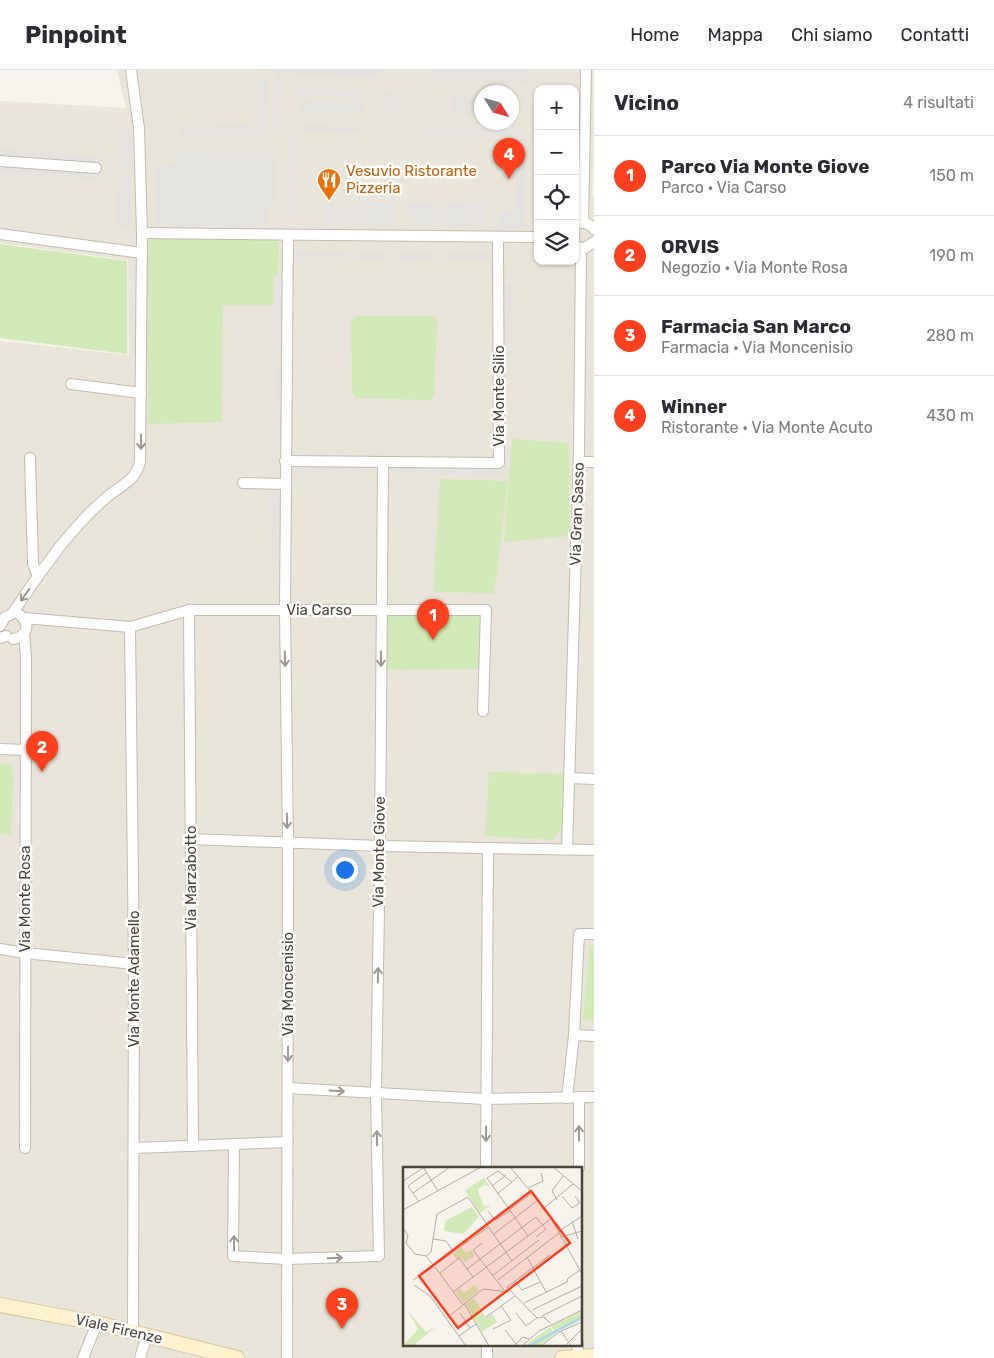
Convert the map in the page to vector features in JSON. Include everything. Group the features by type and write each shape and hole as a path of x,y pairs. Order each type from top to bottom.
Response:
{"main road":[{"name":"Viale Firenze","path":"0,1305 133,1331 237,1358"},
{"path":"562,1358 578,1351 594,1356"}],"street":[{"path":"12,614 67,539 110,495 131,481 136,475 141,455 142,233 139,128 131,70"},
{"path":"586,70 579,223 591,225 594,229"},
{"path":"0,161 96,168"},
{"path":"142,233 534,237"},
{"path":"0,234 142,253"},
{"name":"Via Moncenisio","path":"287,1358 288,844 284,610 288,235"},
{"name":"Via Monte Silio","path":"286,461 499,463 498,237"},
{"path":"579,248 589,247 594,242"},
{"name":"Via Gran Sasso","path":"568,849 579,462 578,265"},
{"path":"70,384 141,394"},
{"path":"30,458 32,564 38,577"},
{"name":"Via Monte Giove","path":"286,1260 379,1256 376,1093 383,462"},
{"path":"579,462 594,462"},
{"path":"243,483 285,484"},
{"name":"Via Carso","path":"24,618 53,622 130,627 189,610 486,610 483,711"},
{"name":"Via Marzabotto","path":"189,610 193,1146"},
{"path":"6,638 17,639 25,632 26,622 20,615 12,614 5,617 0,626 6,638 25,649"},
{"name":"Via Carso","path":"25,632 53,622"},
{"name":"Via Monte Adamello","path":"130,627 134,964 133,1331"},
{"name":"Via Monte Rosa","path":"25,632 25,1148"},
{"path":"0,749 26,750"},
{"path":"570,778 594,779"},
{"path":"191,839 288,844 594,850"},
{"path":"486,1167 488,849"},
{"path":"567,1098 574,1035 579,934 594,934"},
{"path":"0,949 25,954 134,964"},
{"path":"574,1035 594,1036"},
{"path":"288,1088 485,1099 594,1097"},
{"path":"579,1097 579,1167"},
{"path":"134,1148 288,1142"},
{"path":"234,1144 233,1256 286,1260"},
{"path":"83,1358 97,1323"},
{"path":"140,1358 148,1335"}],"shaded area":[{"path":"117,70 594,70 594,168 592,194 594,197 594,1358 0,1358 0,341 129,355 128,260 0,243 0,101 126,108"},
{"path":"275,70 380,70 380,77 281,74 278,131 272,131"},
{"path":"432,70 528,70 528,84 433,81"},
{"path":"258,76 267,81 266,127 257,136 179,135 181,126 251,125 255,121"},
{"path":"298,89 364,90 364,97 299,96"},
{"path":"383,93 399,93 398,113 382,113"},
{"path":"451,96 474,97 474,114 451,114"},
{"path":"301,101 364,102 363,112 300,111"},
{"path":"299,125 364,126 364,133 299,132"},
{"path":"427,126 474,127 474,130 526,129 526,137 427,134"},
{"path":"122,127 130,128 132,168 119,167"},
{"path":"289,131 296,131 296,214 287,213"},
{"path":"517,139 526,139 524,229 499,229 499,212 516,213"},
{"path":"0,148 103,157 100,180 0,173"},
{"path":"176,150 275,153 275,203 268,211 267,226 155,225 155,166 176,165"},
{"path":"132,176 131,227 115,226 119,177"},
{"path":"361,202 395,202 393,226 322,225 322,203 339,203 340,210 360,210"},
{"path":"487,202 485,227 477,227 477,220 472,217 472,227 414,227 414,216 408,211 407,203 434,203 434,211 442,211 442,203"},
{"path":"296,251 349,252 348,258 306,258 298,264"},
{"path":"356,253 389,253 389,260 355,261"},
{"path":"399,253 435,253 435,260 399,261"},
{"path":"446,253 489,253 491,260 446,260"},
{"path":"284,275 283,352 273,351 273,276"},
{"path":"500,284 514,285 509,372 499,372"},
{"path":"284,366 283,443 272,442 276,367"},
{"path":"499,456 507,457 505,476 395,473 396,462 498,463"},
{"path":"299,461 367,461 366,472 298,472"},
{"path":"270,491 281,491 282,566 271,560"}],"green space":[{"path":"151,239 277,240 279,246 278,276 273,276 273,305 223,305 222,422 148,424 147,244"},
{"path":"0,244 127,261 127,354 0,338"},
{"path":"355,316 432,316 437,322 434,395 430,400 356,398 352,392 351,322"},
{"path":"512,439 569,443 570,536 504,542"},
{"path":"440,479 508,481 494,593 433,592"},
{"path":"382,610 486,610 484,669 381,670"},
{"path":"0,763 11,765 13,775 11,835 0,833"},
{"path":"489,772 565,774 563,828 552,840 485,836"},
{"path":"590,946 594,946 594,1021 583,1020"}],"place":[{"name":"Winner","path":"509,179"},
{"name":"Vesuvio Ristorante Pizzeria","path":"329,201"},
{"name":"Parco Via Monte Giove","path":"433,640"},
{"name":"ORVIS","path":"42,772"},
{"name":"Farmacia San Marco","path":"342,1329"}]}
